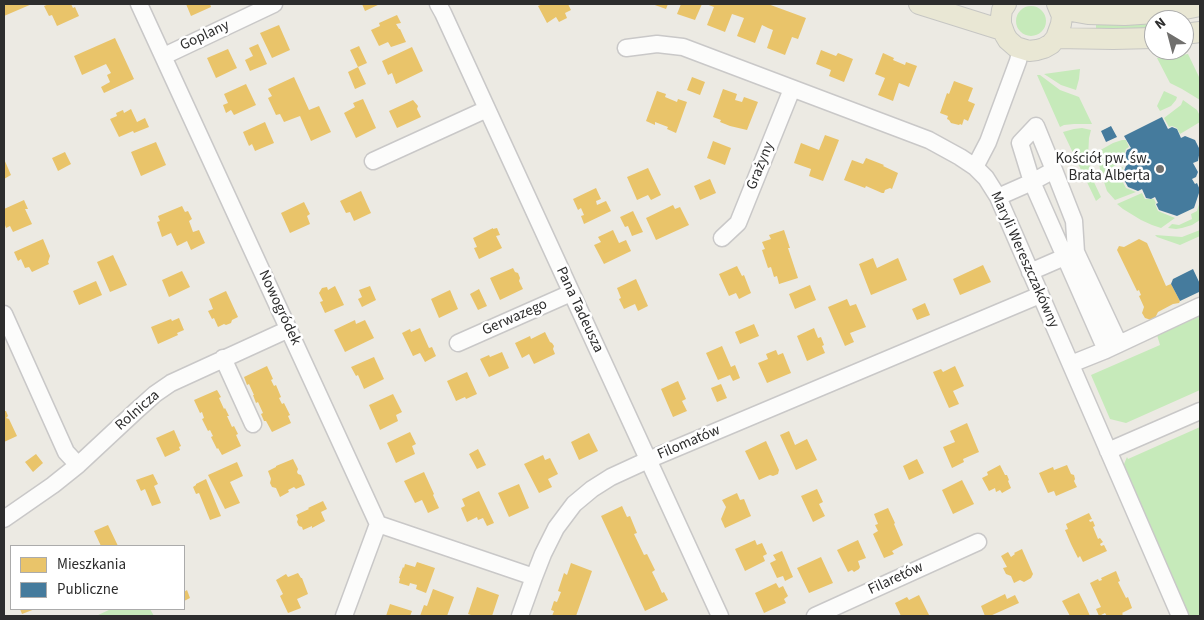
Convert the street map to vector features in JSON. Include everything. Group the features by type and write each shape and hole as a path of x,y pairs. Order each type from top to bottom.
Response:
{"main road":[{"path":"919,4 1002,30"},
{"path":"1006,4 1002,10 1002,30 1012,44 1029,51 1051,44 1056,38 1060,31 1062,16 1058,6"},
{"path":"1058,6 1088,14 1125,15 1170,12 1200,6"},
{"path":"1056,38 1114,40 1144,38"}],"street":[{"name":"Nowogródek","path":"139,4 378,524"},
{"name":"Goplany","path":"164,56 274,4"},
{"name":"Pana Tadeusza","path":"444,7 487,109 720,616"},
{"name":"Maryli Wereszczakówny","path":"626,48 657,44 683,47 929,140 960,157 986,178 998,197 1178,615"},
{"path":"974,167 988,142 1021,49"},
{"name":"Grażyny","path":"722,238 738,223 792,89"},
{"path":"373,161 487,109"},
{"path":"1071,255 1074,221 1036,126 1020,144 1032,182 1071,255 1112,347"},
{"path":"998,197 1054,170"},
{"path":"1030,272 1071,255"},
{"name":"Gerwazego","path":"458,343 572,293"},
{"name":"Filomatów","path":"520,616 543,554 556,528 574,504 592,489 611,477 1040,294"},
{"path":"1071,364 1200,306"},
{"path":"4,314 66,452 78,465"},
{"name":"Rolnicza","path":"4,519 78,465 136,410 171,383 289,328"},
{"path":"223,358 253,424"},
{"path":"1108,451 1200,411"},
{"path":"344,616 378,524 534,577"},
{"name":"Filaretów","path":"815,616 978,542"}],"green space":[{"path":"1031,6 1042,10 1046,21 1042,32 1031,36 1020,32 1016,21 1020,10"},
{"path":"1144,23 1144,29 1096,29 1096,24"},
{"path":"1158,60 1191,60 1200,79 1200,100 1182,89 1170,83"},
{"path":"1080,69 1076,90 1061,85 1044,74"},
{"path":"1037,75 1040,75 1060,90 1079,97 1092,124 1074,124 1060,127"},
{"path":"1164,91 1177,97 1171,106 1160,111 1157,106"},
{"path":"1183,100 1197,110 1200,122 1180,134 1177,128 1169,127 1164,118 1181,105"},
{"path":"1082,128 1091,130 1088,158 1092,178 1101,197 1096,201 1063,132"},
{"path":"1122,140 1126,140 1129,147 1124,155 1126,160 1101,175 1097,152"},
{"path":"1123,167 1120,177 1126,188 1136,192 1115,200 1107,191 1103,179 1113,171"},
{"path":"1142,193 1145,199 1154,199 1158,211 1175,218 1161,228 1141,220 1117,204"},
{"path":"1200,201 1200,220 1182,228 1168,228 1172,224 1179,225 1192,219 1191,214 1197,211"},
{"path":"1200,230 1200,236 1180,245 1155,235 1182,237"},
{"path":"1200,316 1200,390 1126,423 1110,419 1091,375 1160,345 1157,335"},
{"path":"1200,427 1200,616 1189,616 1129,482 1124,464 1127,457 1128,459"},
{"path":"109,610 151,610 154,616 96,616"}],"building: Mieszkania":[{"path":"32,4 4,16 4,5"},
{"path":"49,4 71,4 73,8 75,7 79,16 57,26 52,15 49,16 44,6"},
{"path":"186,4 210,4 211,7 191,16"},
{"path":"362,4 380,4 365,11"},
{"path":"543,4 568,4 571,10 565,13 567,18 559,22 556,17 547,23 538,6"},
{"path":"652,4 668,4 666,9"},
{"path":"681,4 702,4 695,20 677,14"},
{"path":"706,4 768,4 806,18 798,39 792,37 785,55 767,48 773,30 762,25 755,43 737,36 744,18 732,14 725,32 707,25 714,7"},
{"path":"397,15 401,23 396,24 406,42 391,47 388,42 379,46 371,30 380,26 379,23"},
{"path":"279,25 290,50 272,58 260,33"},
{"path":"115,38 134,79 104,93 101,87 110,82 107,75 111,73 106,64 82,75 74,56"},
{"path":"258,44 267,64 250,71 245,60 253,56 249,48"},
{"path":"359,46 367,63 358,67 350,50"},
{"path":"412,47 423,71 396,84 392,73 388,75 382,61"},
{"path":"228,49 237,68 216,78 207,58"},
{"path":"821,50 836,56 838,53 853,59 844,82 829,76 831,70 816,64"},
{"path":"883,53 905,65 906,62 917,66 909,87 899,83 893,101 878,95 885,78 875,74"},
{"path":"358,67 366,84 355,89 348,72"},
{"path":"294,77 309,110 319,106 331,132 311,141 300,116 284,122 280,114 276,115 268,98 272,96 268,89"},
{"path":"692,77 705,82 700,95 687,90"},
{"path":"954,81 973,88 968,101 975,104 968,121 964,119 962,125 951,123 947,119 948,116 940,113 947,93 949,94"},
{"path":"246,84 256,105 234,115 231,110 226,113 223,105 228,103 224,94"},
{"path":"723,89 737,94 735,100 742,102 744,97 758,102 747,130 730,126 713,117"},
{"path":"657,91 666,94 665,97 677,102 678,99 687,102 676,133 667,129 668,127 646,121"},
{"path":"363,99 376,128 356,138 344,113 355,107 353,103"},
{"path":"413,100 418,106 417,109 421,117 397,128 389,111"},
{"path":"131,109 137,122 145,118 149,127 119,137 110,119 117,116 116,113 123,110 124,113"},
{"path":"265,122 274,143 255,151 252,144 249,146 243,132"},
{"path":"825,135 839,140 823,181 809,176 811,169 794,163 801,143 819,150"},
{"path":"713,141 731,148 725,165 707,158"},
{"path":"156,142 166,165 141,176 131,152"},
{"path":"65,152 71,164 58,171 52,158"},
{"path":"866,158 898,173 892,189 885,190 882,193 844,180 852,160 863,164"},
{"path":"4,159 11,175 4,179"},
{"path":"648,168 661,195 651,200 648,195 637,200 627,177"},
{"path":"710,179 716,193 700,200 694,186"},
{"path":"596,188 601,199 596,201 597,205 606,201 611,211 584,224 581,216 584,215 581,208 578,210 573,199"},
{"path":"361,191 371,213 354,221 350,212 346,213 340,201"},
{"path":"24,200 28,209 25,209 32,224 13,232 10,226 6,228 4,209"},
{"path":"304,202 310,214 307,216 310,224 290,233 281,213"},
{"path":"673,205 675,209 680,207 689,225 656,240 646,218"},
{"path":"182,206 185,212 188,211 192,219 189,221 193,232 199,230 205,243 191,250 187,241 177,246 171,233 162,237 157,222 160,221 158,216"},
{"path":"633,211 643,232 632,236 628,226 625,227 620,217"},
{"path":"493,228 497,228 500,235 496,236 502,248 479,259 474,248 477,247 473,238"},
{"path":"613,230 619,243 626,240 631,251 604,264 594,245 601,242 598,237"},
{"path":"784,230 798,278 779,284 777,276 774,277 771,267 768,268 762,250 765,249 762,242 771,239 769,235"},
{"path":"43,239 50,256 49,264 32,272 29,267 25,268 21,259 18,261 14,252"},
{"path":"1139,239 1147,243 1166,286 1171,284 1180,301 1158,312 1155,318 1151,320 1145,318 1142,313 1144,307 1139,296 1141,295 1139,290 1137,291 1117,250 1119,246 1124,247"},
{"path":"113,255 127,285 110,292 97,262"},
{"path":"873,258 877,268 898,258 907,280 871,295 859,264"},
{"path":"983,265 991,282 960,295 953,279"},
{"path":"737,266 742,276 744,275 751,293 739,299 736,293 729,296 719,274"},
{"path":"513,268 518,273 523,289 500,300 490,278"},
{"path":"182,271 190,287 169,297 162,280"},
{"path":"636,279 648,306 638,311 635,304 624,309 619,299 621,298 617,288"},
{"path":"96,281 102,295 79,305 73,291"},
{"path":"810,285 816,300 795,309 789,294"},
{"path":"335,286 344,305 325,313 320,302 323,301 319,293 322,288 327,287 328,290"},
{"path":"370,286 376,300 362,307 358,299 362,297 359,290"},
{"path":"479,289 487,306 478,310 470,294"},
{"path":"450,290 458,309 439,318 431,299"},
{"path":"226,291 238,317 232,320 231,323 218,327 208,311 213,309 209,299"},
{"path":"847,299 850,306 856,304 866,327 850,333 854,342 845,346 828,307"},
{"path":"925,303 930,315 917,320 912,309"},
{"path":"179,318 184,330 177,333 178,335 158,344 151,327"},
{"path":"355,320 356,324 365,320 374,338 345,352 334,330"},
{"path":"754,324 759,336 740,344 735,332"},
{"path":"420,328 429,348 432,347 436,356 425,362 420,353 413,356 402,333 410,329 411,332"},
{"path":"814,328 818,338 821,337 825,353 807,361 797,336"},
{"path":"545,332 554,346 555,354 534,364 529,354 522,358 515,343 530,336 531,339"},
{"path":"722,346 731,367 735,365 740,378 733,381 730,375 718,380 706,353"},
{"path":"776,350 778,355 783,353 791,373 767,383 758,363 768,359 766,354"},
{"path":"502,352 509,368 489,377 480,359"},
{"path":"374,357 384,379 364,389 358,375 356,376 351,367"},
{"path":"267,366 273,379 271,380 274,386 276,385 281,397 279,398 290,415 288,416 291,423 272,432 266,421 264,421 258,402 256,403 249,384 247,385 244,377"},
{"path":"955,366 964,386 953,391 959,404 949,408 933,372 941,369 943,372"},
{"path":"467,372 477,394 456,401 447,381"},
{"path":"678,381 686,399 682,401 687,411 673,417 661,389"},
{"path":"721,384 727,398 717,402 711,388"},
{"path":"217,390 232,427 234,426 238,434 236,435 241,446 222,455 217,449 210,430 208,431 202,419 204,418 202,412 200,413 194,400"},
{"path":"393,394 402,412 396,415 398,421 380,430 369,405"},
{"path":"4,411 6,411 8,416 6,418 9,419 17,436 4,442"},
{"path":"967,423 979,452 963,459 964,462 952,468 943,447 955,442 950,431"},
{"path":"174,430 181,446 179,447 180,450 165,457 156,438"},
{"path":"789,431 795,445 807,439 817,460 796,470 780,435"},
{"path":"410,432 416,444 412,446 415,454 396,463 387,443"},
{"path":"589,433 598,451 579,460 571,442"},
{"path":"766,441 779,470 778,474 759,480 745,451"},
{"path":"478,449 486,465 477,469 469,454"},
{"path":"36,454 43,463 33,472 25,462"},
{"path":"543,455 545,460 550,458 558,474 548,479 552,487 539,493 524,464"},
{"path":"293,459 298,469 297,472 301,475 305,485 296,489 294,487 280,497 276,488 272,487 270,483 271,479 268,471"},
{"path":"917,459 924,473 909,480 903,466"},
{"path":"237,462 243,476 230,482 240,503 225,509 208,475"},
{"path":"1000,465 1005,475 1007,475 1011,488 1002,493 1000,490 996,492 995,488 989,491 982,478 988,475 987,472"},
{"path":"1067,465 1071,474 1074,475 1077,487 1056,496 1054,491 1048,493 1039,473 1053,467 1054,470"},
{"path":"424,472 439,508 428,513 422,500 415,503 404,481"},
{"path":"153,474 158,484 154,486 161,503 152,506 145,489 141,491 136,480"},
{"path":"206,479 221,516 210,520 199,493 196,494 193,487"},
{"path":"962,480 974,504 953,514 942,490"},
{"path":"519,484 529,508 509,517 498,493"},
{"path":"817,489 823,502 819,504 825,516 813,522 801,496"},
{"path":"479,491 494,523 487,526 483,518 478,520 477,517 467,522 461,508 465,506 462,499"},
{"path":"737,493 740,500 744,499 751,516 725,528 721,519 726,507 722,500"},
{"path":"323,501 327,509 321,512 325,521 312,528 312,526 303,530 297,522 296,515"},
{"path":"622,506 627,517 630,516 637,533 634,534 644,555 647,554 655,570 652,572 662,593 664,592 668,600 645,611 601,516"},
{"path":"888,508 903,545 892,551 894,554 884,558 873,534 878,531 875,525 878,524 874,514"},
{"path":"1089,513 1092,519 1089,520 1090,522 1093,521 1095,526 1093,527 1098,539 1100,538 1103,542 1100,544 1101,546 1104,545 1107,551 1083,562 1080,556 1078,558 1065,530 1068,529 1066,524"},
{"path":"108,525 118,545 101,545 94,531"},
{"path":"755,540 757,545 762,543 767,554 763,556 765,561 745,571 735,549"},
{"path":"858,540 866,558 858,561 859,569 854,572 852,570 848,572 837,550"},
{"path":"1022,549 1033,574 1031,578 1024,582 1020,580 1014,583 1011,576 1006,574 1003,568 1007,567 1001,556 1008,552 1011,557"},
{"path":"782,551 793,577 785,581 783,576 777,578 770,563 776,560 773,555"},
{"path":"821,557 833,583 809,593 797,568"},
{"path":"417,562 435,568 426,593 416,589 417,585 410,583 409,586 399,583 399,578 405,564 415,567"},
{"path":"571,563 592,571 576,616 552,616 554,611 551,610 554,601 557,602 561,592 558,591 564,573 567,575"},
{"path":"1116,571 1120,581 1118,582 1126,598 1128,597 1132,608 1122,613 1121,616 1107,616 1105,613 1099,616 1096,609 1101,607 1090,583 1098,579 1099,581 1102,580 1101,578"},
{"path":"298,573 308,594 297,599 301,608 288,613 280,596 283,594 276,580 286,574 288,577"},
{"path":"776,583 779,588 783,586 788,596 784,599 786,603 764,613 755,593"},
{"path":"477,587 499,595 492,616 468,614"},
{"path":"433,589 454,597 447,616 420,616 424,605 427,606"},
{"path":"187,590 190,598 185,600 185,591"},
{"path":"1079,593 1090,616 1070,616 1062,601"},
{"path":"1005,594 1007,599 1015,595 1019,603 990,616 985,616 981,606"},
{"path":"919,595 929,615 901,616 895,603 907,597 909,600"},
{"path":"390,604 412,611 410,616 386,616"},
{"path":"20,610 32,610 22,614"}],"building: Publiczne":[{"name":"Kościół pw. św. Brata Alberta","path":"1162,117 1168,129 1172,127 1177,129 1181,138 1185,136 1195,140 1200,150 1198,161 1193,163 1198,172 1196,177 1192,179 1195,184 1197,183 1200,190 1194,208 1177,216 1159,210 1155,197 1151,199 1146,198 1142,189 1138,191 1128,187 1122,176 1126,166 1129,164 1125,155 1127,150 1131,148 1124,136"},
{"path":"1111,126 1117,137 1106,142 1101,131"},
{"path":"1193,269 1200,284 1200,293 1180,301 1171,284 1173,279"}],"place":[{"name":"Kościół pw. św. Brata Alberta","path":"1160,169"}]}
